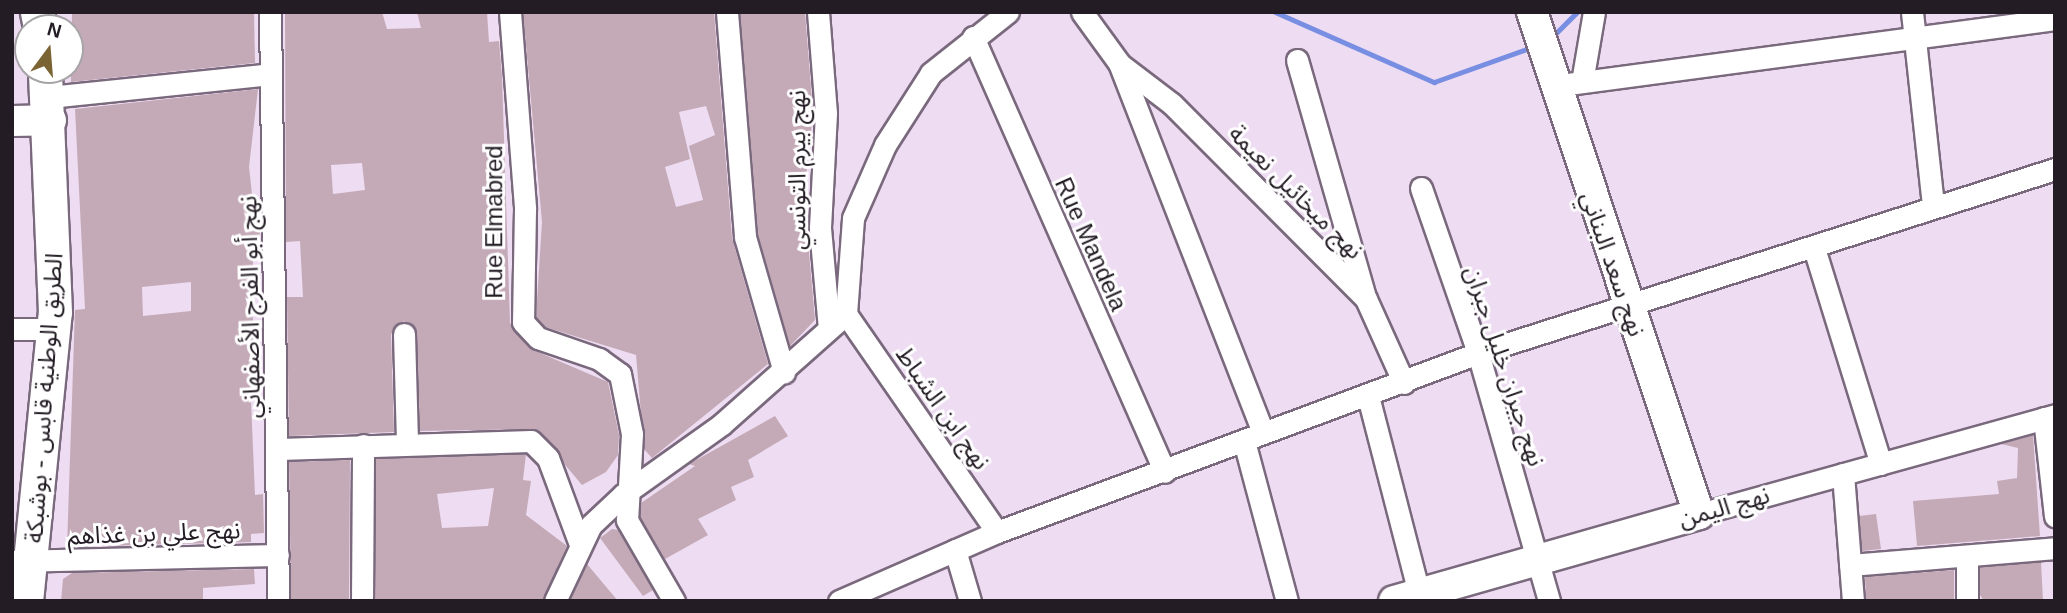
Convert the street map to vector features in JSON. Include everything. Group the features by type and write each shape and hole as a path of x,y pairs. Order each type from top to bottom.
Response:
{"main road":[{"name":"الطريق الوطنية قابس - بوشبكة","path":"26,601 22,562 54,328 48,96"}],"street":[{"name":"نهج أبو الفرج الأصفهاني","path":"270,12 279,449 278,601"},
{"name":"Rue Elmabred","path":"510,12 525,209 523,322 538,338 599,359 620,374 632,434 624,494 631,532 674,601"},
{"path":"727,12 745,237 754,285 784,372"},
{"name":"نهج بيرم التونسي","path":"818,12 826,113 820,228 829,329"},
{"path":"555,601 579,542 624,494 784,372 846,314 850,233 862,194 931,74 973,37 1008,12"},
{"path":"1082,12 1119,63 1253,437 1287,601"},
{"path":"1560,78 1594,12"},
{"path":"1912,12 1933,206"},
{"path":"1560,78 2055,19"},
{"name":"نهج سعد البناني","path":"1533,21 1560,78 1629,309 1699,514"},
{"name":"Rue Mandela","path":"973,37 1165,472"},
{"path":"1297,60 1366,299"},
{"name":"نهج ميخائيل نعيمة","path":"1119,63 1172,104 1366,299 1404,383"},
{"path":"12,121 48,96 271,74"},
{"path":"839,601 997,532 1165,472 1478,353 1629,309 1933,206 2055,169"},
{"name":"نهج جبران خليل جبران","path":"1421,188 1478,353 1549,601"},
{"path":"1814,248 1881,464"},
{"name":"نهج ابن الشباط","path":"846,314 997,532"},
{"path":"12,329 54,328"},
{"path":"404,334 407,443"},
{"path":"1368,396 1412,598"},
{"path":"2049,416 2055,516"},
{"name":"نهج اليمن","path":"1412,598 2049,416"},
{"path":"279,449 531,441 548,458 579,542"},
{"path":"362,601 363,445"},
{"path":"1843,474 1853,601"},
{"path":"1850,565 2055,548"},
{"path":"954,550 970,601"},
{"name":"نهج علي بن غذاهم","path":"22,562 278,555"},
{"path":"1967,556 1967,601"}],"building":[{"path":"254,12 255,63 84,81 84,14 72,14"},
{"path":"285,12 382,12 387,29 421,28 417,12 487,12 489,42 499,41 502,77 510,323 533,350 608,382 619,435 618,455 606,472 582,485 535,429 420,431 417,334 404,321 391,334 394,432 289,436 287,297 303,297 300,241 286,242","holes":["362,163 365,190 333,194 331,165"]},
{"path":"523,12 714,12 732,238 768,364 652,458 644,449 636,355 545,327 536,317 542,222","holes":["706,106 715,135 689,146 703,200 676,207 665,167 690,159 679,112"]},
{"path":"740,12 805,12 813,113 804,196 815,320 790,346 758,235"},
{"path":"258,89 249,167 254,212 260,212 260,237 253,237 253,352 261,351 262,377 250,378 255,495 263,494 264,533 251,534 251,542 67,547 75,310 85,309 75,109","holes":["191,282 191,311 143,316 142,287"]},
{"path":"775,416 788,436 748,460 754,477 731,487 736,500 698,519 708,535 665,559 640,517 641,503 695,466 689,464"},
{"path":"2033,435 2040,536 1917,546 1913,501 1999,494 1997,481 2017,478 2018,448 2001,444"},
{"path":"526,454 523,480 531,481 526,515 567,546 542,601 375,601 376,459","holes":["494,488 488,526 442,528 437,494"]},
{"path":"350,460 349,601 291,601 289,462"},
{"path":"1876,514 1881,549 1862,551 1859,516"},
{"path":"612,529 618,530 653,590 643,596 600,538"},
{"path":"2041,562 2043,601 1984,601 1980,595 1980,567"},
{"path":"587,564 618,601 570,601"},
{"path":"254,569 255,584 203,588 203,601 61,601 63,579 72,573"},
{"path":"1954,570 1954,599 1866,601 1865,577"}],"waterway":[{"path":"1275,12 1434,82 1535,46"},
{"path":"1550,39 1577,12"},
{"path":"550,590 556,569"}]}
